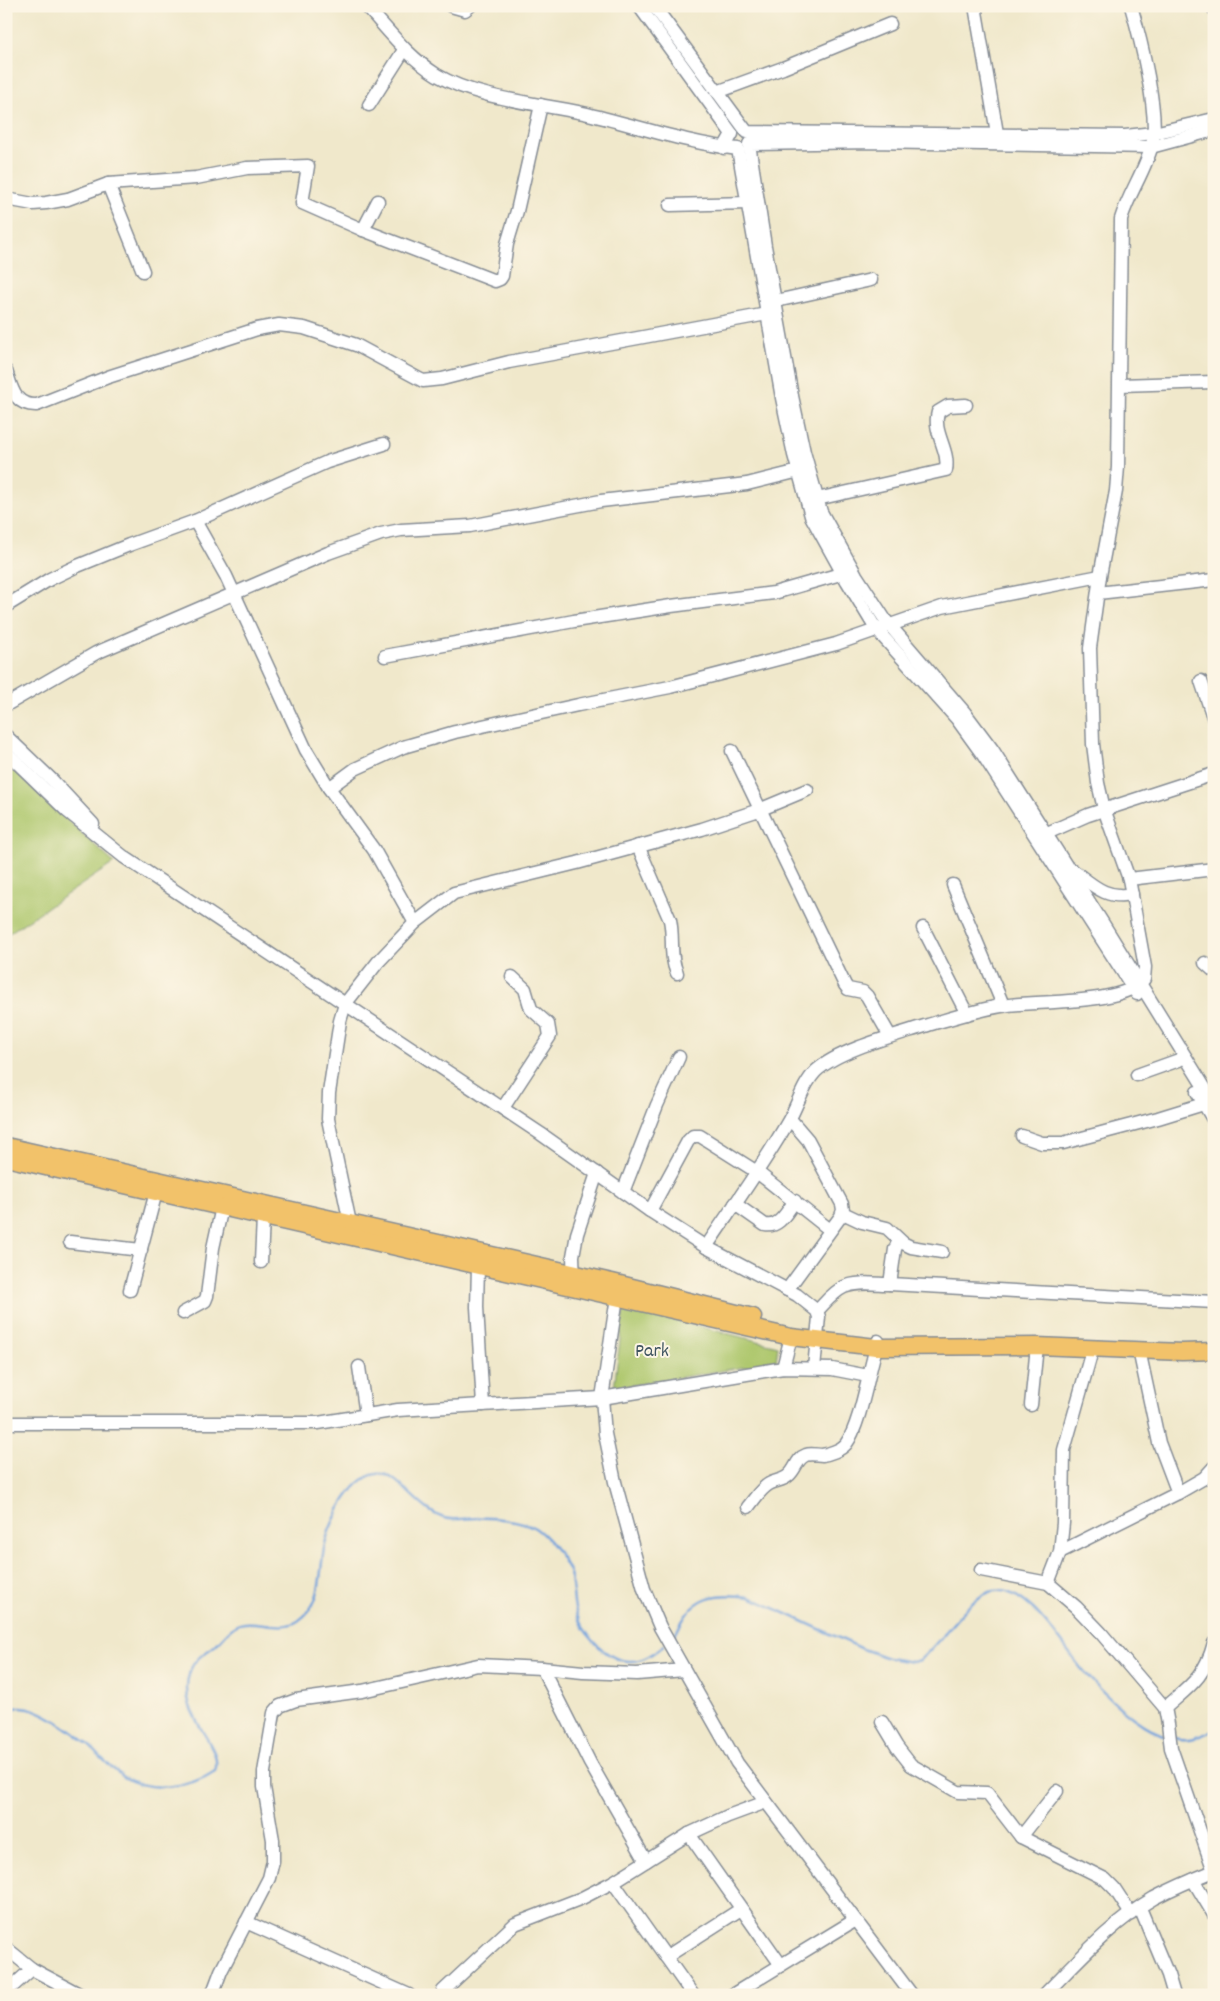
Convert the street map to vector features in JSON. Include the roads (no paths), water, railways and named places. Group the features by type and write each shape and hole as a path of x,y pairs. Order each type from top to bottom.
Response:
{"main road":[{"path":"6,1146 349,1230 817,1336 905,1347 1037,1346 1214,1351"},
{"path":"6,1158 263,1217 349,1230 478,1266 574,1281 617,1297 791,1337 817,1336"}],"street":[{"path":"366,6 404,50 427,68 456,84 480,92 583,113 652,133 724,148 745,142 998,133 1125,136 1154,134 1214,119"},
{"path":"451,6 465,10 470,6"},
{"path":"975,6 998,133"},
{"path":"706,1247 757,1172 790,1119 808,1082 817,1071 851,1051 890,1036 967,1014 1002,1005 1092,999 1137,986 1144,979 1145,967 1129,879 1104,810 1098,784 1093,744 1090,674 1090,648 1100,576 1116,491 1120,385 1121,219 1126,203 1152,146 1154,134 1154,115 1131,6"},
{"path":"650,8 718,92 745,142 804,452 821,512 876,629 957,719 1040,836 1210,1103 1214,1121"},
{"path":"650,8 732,134"},
{"path":"718,92 783,68 890,24"},
{"path":"369,105 404,50"},
{"path":"6,199 33,204 57,202 108,184 196,178 247,168 308,166 302,203 363,230 495,281 500,280 541,105"},
{"path":"724,148 737,129 745,142 748,203 782,398 811,516 848,572 889,624 965,713 992,749 1040,836 1065,864 1119,958"},
{"path":"745,142 1152,146 1214,130"},
{"path":"108,184 143,270"},
{"path":"363,230 378,201"},
{"path":"670,205 748,203"},
{"path":"776,300 871,280"},
{"path":"6,370 17,398 28,405 36,405 108,377 257,329 279,325 304,328 356,345 423,380 442,379 510,362 767,314"},
{"path":"1120,385 1214,382"},
{"path":"817,499 946,470 947,459 936,425 938,412 948,406 966,405"},
{"path":"6,606 50,579 76,567 195,521 327,462 384,444"},
{"path":"6,705 96,653 328,553 381,534 401,530 470,526 582,504 746,484 799,471"},
{"path":"195,521 234,594 306,750 329,788 374,850 415,923"},
{"path":"385,656 574,621 671,606 774,594 848,572"},
{"path":"329,788 354,770 403,747 455,732 578,704 670,687 836,644 942,607 1100,576"},
{"path":"1098,593 1214,580"},
{"path":"1201,681 1214,720"},
{"path":"6,736 52,780 124,857"},
{"path":"732,751 845,985 851,990 857,990 867,996 890,1036"},
{"path":"6,752 67,811 124,857 503,1108 650,1211 706,1247 787,1290 817,1311"},
{"path":"1040,836 1104,810 1214,774"},
{"path":"349,1230 328,1119 329,1092 340,1021 346,1004 378,962 415,923 454,892 702,828 759,810 807,790"},
{"path":"638,846 670,920 672,958 677,973"},
{"path":"1065,864 1107,893 1120,897 1132,894"},
{"path":"1129,879 1214,869"},
{"path":"953,886 1002,1005"},
{"path":"923,928 967,1014"},
{"path":"1119,958 1142,950"},
{"path":"503,1108 550,1036 548,1024 531,1009 525,989 512,977"},
{"path":"1137,986 1179,1060 1210,1103"},
{"path":"623,1192 657,1105 679,1057"},
{"path":"1137,1074 1179,1060"},
{"path":"1022,1136 1042,1143 1063,1143 1210,1103"},
{"path":"787,1290 843,1213 842,1204 808,1140 790,1119"},
{"path":"650,1211 688,1141 693,1136 703,1136 757,1172 830,1230"},
{"path":"574,1281 572,1256 597,1173"},
{"path":"130,1290 156,1192"},
{"path":"735,1204 765,1225 771,1226 779,1222 795,1201"},
{"path":"183,1313 205,1301 207,1296 213,1248 222,1207"},
{"path":"843,1213 862,1222 886,1228 899,1240 911,1247 942,1252"},
{"path":"261,1262 263,1217"},
{"path":"890,1284 895,1249 899,1240"},
{"path":"70,1242 141,1250"},
{"path":"478,1266 477,1307 482,1405"},
{"path":"814,1368 817,1311 835,1293 844,1287 855,1284 890,1284 1214,1302"},
{"path":"617,1297 602,1398 606,1434 617,1492 644,1588 660,1627 737,1763 912,1995"},
{"path":"783,1368 791,1337"},
{"path":"748,1508 763,1488 783,1480 798,1462 807,1455 822,1455 844,1446 849,1439 856,1420 877,1344"},
{"path":"1031,1405 1037,1346"},
{"path":"1048,1583 1060,1552 1063,1523 1062,1467 1064,1450 1093,1347"},
{"path":"1139,1350 1159,1443 1178,1493"},
{"path":"359,1368 366,1415"},
{"path":"6,1424 318,1423 398,1410 602,1398 783,1368 814,1368 868,1376"},
{"path":"1060,1552 1178,1493 1212,1472"},
{"path":"981,1570 1048,1583 1076,1607 1101,1633 1164,1708 1171,1748 1214,1871 1154,1898 1136,1911 1116,1926 1044,1995"},
{"path":"1164,1708 1201,1674 1206,1667 1214,1643"},
{"path":"212,1995 221,1971 269,1878 273,1861 270,1816 264,1788 264,1772 274,1713 280,1706 296,1700 331,1696 407,1682 478,1665 637,1674 684,1670"},
{"path":"542,1668 590,1763 646,1861"},
{"path":"882,1722 896,1747 911,1766 958,1792 987,1793 1021,1837 1105,1879 1136,1911 1168,1975 1174,1995"},
{"path":"1021,1837 1057,1792"},
{"path":"442,1995 443,1991 515,1924 564,1907 613,1882 689,1834 728,1816 766,1802"},
{"path":"689,1834 780,1965"},
{"path":"1193,1880 1214,1915"},
{"path":"613,1882 693,1995"},
{"path":"666,1957 741,1908"},
{"path":"732,1995 854,1920"},
{"path":"246,1922 409,1995"},
{"path":"6,1948 32,1969 81,1995"},
{"path":"6,1992 32,1969"}],"waterway":[{"path":"6,1712 20,1707 29,1708 60,1723 80,1738 116,1771 134,1782 157,1787 182,1785 205,1777 215,1771 216,1761 213,1750 194,1715 189,1701 187,1687 192,1667 199,1658 215,1646 235,1626 242,1623 291,1624 307,1614 317,1596 325,1544 338,1511 354,1488 363,1480 373,1475 383,1474 389,1476 427,1509 444,1518 498,1519 515,1521 535,1528 549,1541 565,1563 570,1574 574,1603 582,1625 595,1642 611,1656 620,1660 639,1660 664,1645"},
{"path":"671,1639 689,1611 696,1604 712,1597 730,1595 750,1597 863,1649 888,1658 913,1662 920,1660 974,1602 990,1592 1004,1591 1030,1606 1043,1619 1084,1672 1111,1700 1142,1724 1165,1736"},
{"path":"1175,1738 1190,1739 1214,1730"}],"park label":[{"name":"Park","path":"652,1349"}]}
